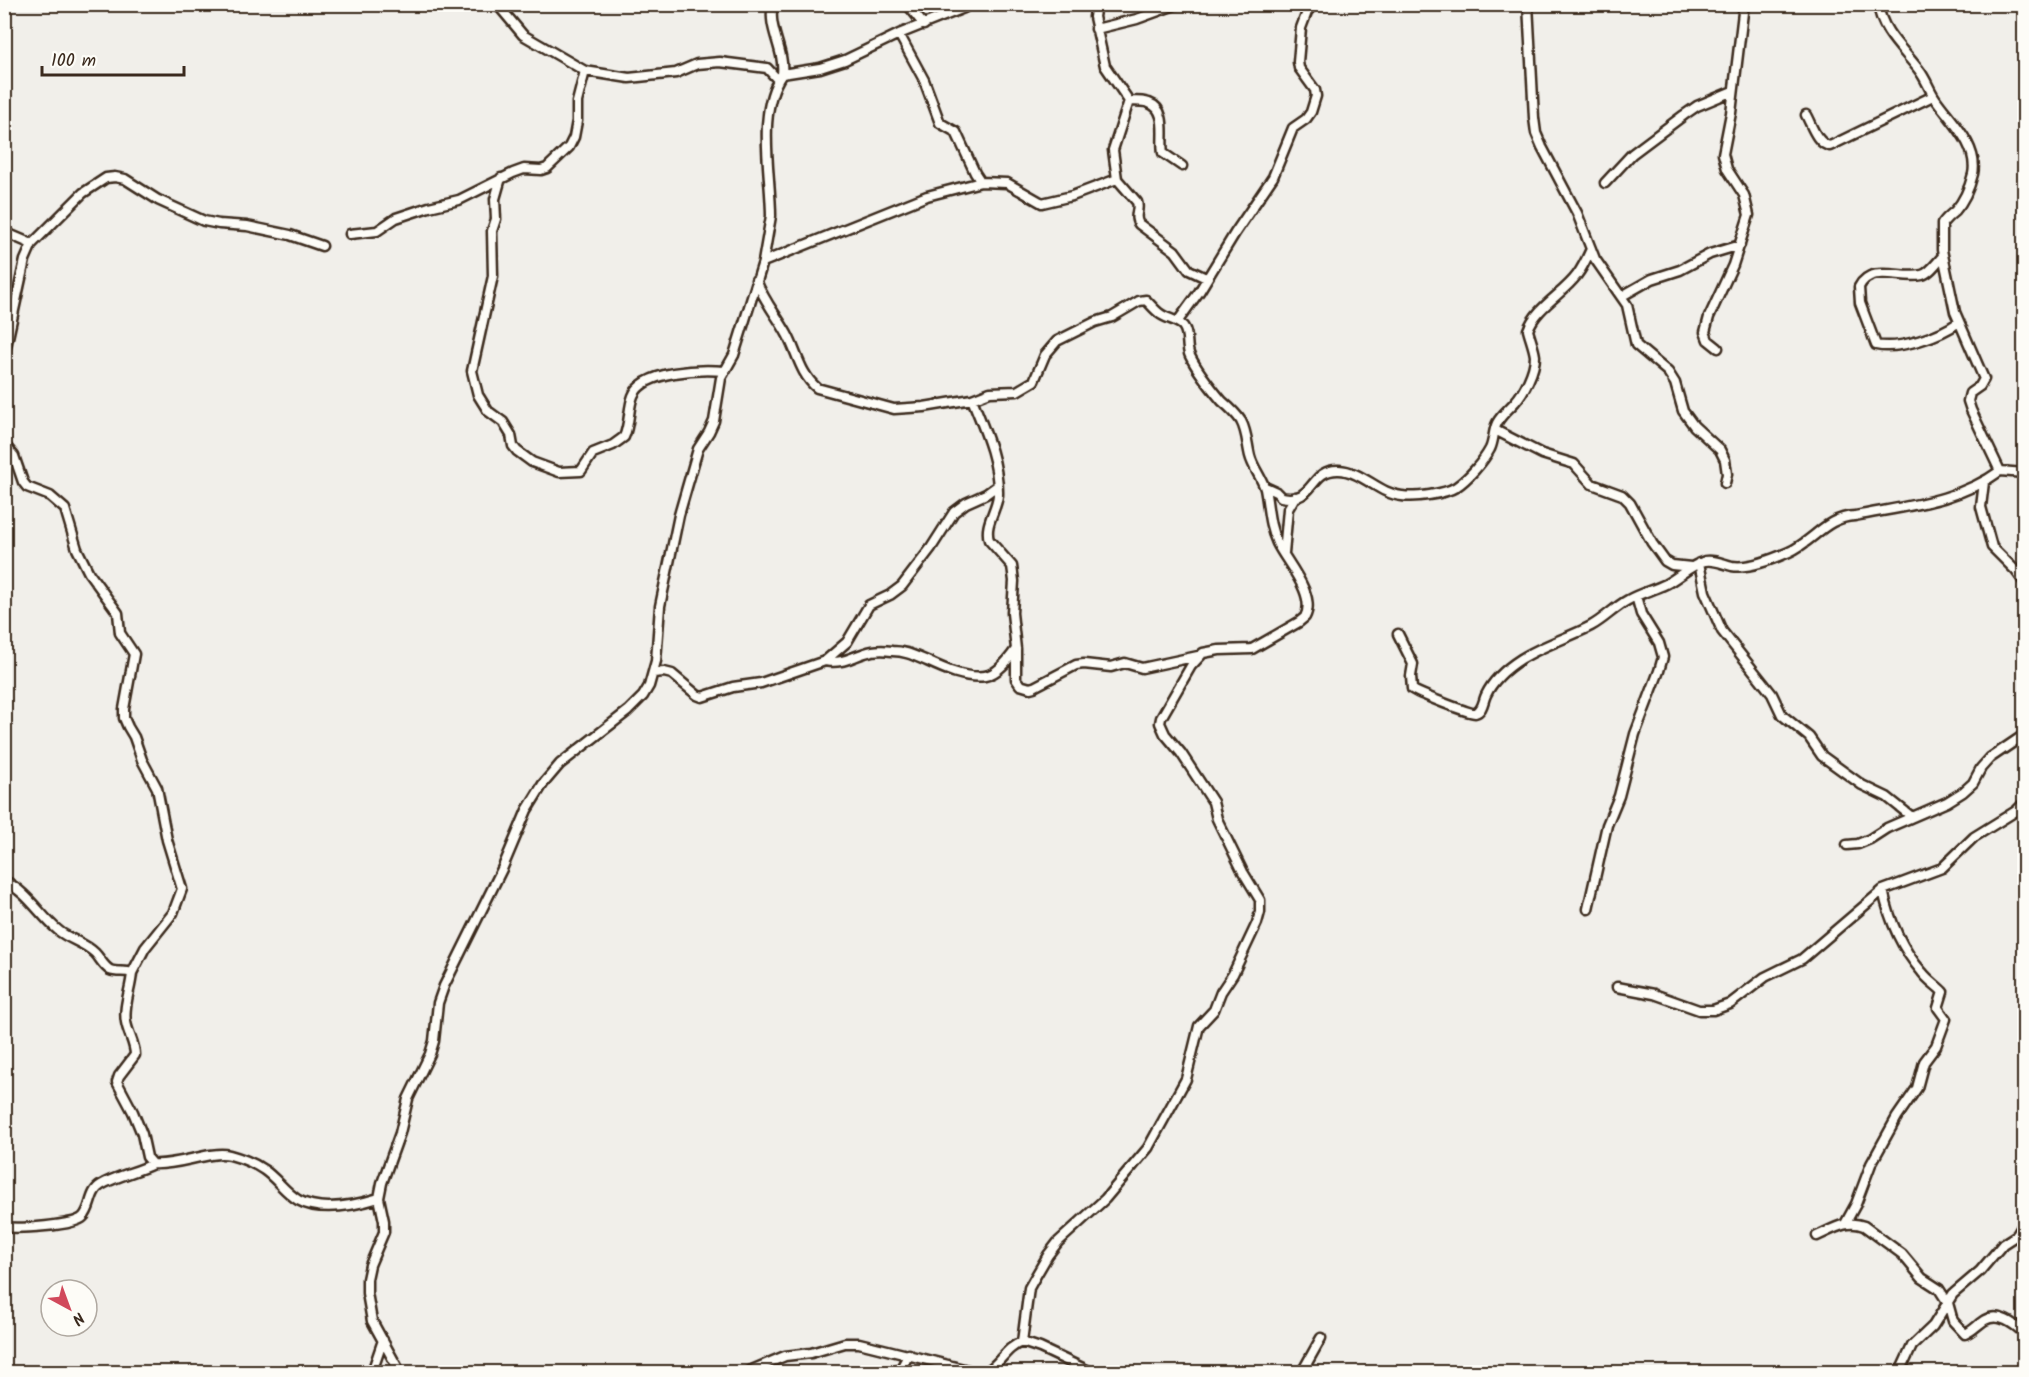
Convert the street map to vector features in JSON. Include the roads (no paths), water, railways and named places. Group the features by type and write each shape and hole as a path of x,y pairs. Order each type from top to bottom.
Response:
{"street":[{"path":"497,4 523,35 585,71 629,78 676,73 697,64 720,62 767,68 780,77 845,60 969,4"},
{"path":"400,1372 372,1321 367,1293 370,1265 384,1232 379,1198 408,1100 430,1054 438,1003 444,986 503,867 526,810 560,764 628,711 643,696 653,673 660,606 679,515 698,449 714,421 719,385 734,355 763,262 771,216 767,117 783,63 771,23 773,4"},
{"path":"907,4 924,25"},
{"path":"1096,29 1137,19 1178,4"},
{"path":"1178,321 1199,292 1263,188 1273,177 1293,128 1306,119 1315,103 1315,90 1299,68 1298,62 1301,28 1313,4"},
{"path":"1528,4 1536,133 1577,213 1595,260 1622,296 1631,316 1636,345 1668,372 1675,383 1683,411 1694,426 1720,450 1725,460 1727,474 1725,483"},
{"path":"1718,348 1708,340 1705,332 1748,221 1748,206 1739,186 1727,169 1723,154 1731,113 1744,4"},
{"path":"1878,4 1885,27 1928,82 1933,96 1952,120 1970,149 1973,159 1974,172 1962,202 1942,224 1943,256 1955,312 1984,379 1983,383 1970,393 1968,401 1978,428 2000,471"},
{"path":"1098,5 1096,29 1105,66 1129,101 1149,103 1154,106 1163,122 1163,153 1182,166"},
{"path":"899,34 924,80 940,123 956,132 981,182"},
{"path":"350,234 377,231 396,218 459,200 524,169 547,168 569,147 574,137 577,102 585,71"},
{"path":"1605,183 1632,154 1684,115 1697,106 1733,91"},
{"path":"1806,115 1820,141 1830,146 1933,96"},
{"path":"1129,101 1113,150 1117,179 1137,202 1136,217 1139,224 1175,251 1189,270 1206,278"},
{"path":"4,356 25,260 32,244 83,193 106,178 125,179 158,200 204,221 247,226 290,235 322,246"},
{"path":"501,178 495,199 496,219 492,231 493,276 472,371 483,405 503,422 517,451 532,462 558,472 581,471 593,453 613,445 624,437 632,397 637,387 658,376 703,369 725,371"},
{"path":"763,262 927,196 981,182 1007,183 1042,202 1072,196 1117,179"},
{"path":"4,232 32,244"},
{"path":"1622,296 1652,279 1680,270 1710,254 1740,245"},
{"path":"1264,488 1276,492 1281,497 1295,497 1305,494 1320,474 1341,470 1354,474 1386,492 1401,496 1418,496 1456,487 1487,455 1498,420 1523,392 1532,369 1534,354 1530,326 1540,312 1576,276 1591,249"},
{"path":"1943,256 1922,275 1884,273 1867,278 1859,286 1860,303 1876,345 1884,347 1913,342 1940,333 1959,322"},
{"path":"756,280 763,299 787,333 806,376 817,388 894,409 924,407 972,399 990,392 1023,389 1034,381 1045,355 1057,341 1095,322 1112,317 1138,300 1146,300 1158,313 1178,321 1188,335 1188,352 1191,359 1213,390 1241,420 1246,432 1250,458 1264,488 1267,512 1278,543 1306,595 1308,606 1305,617 1252,649 1210,650 1198,656 1142,668 1125,663 1111,667 1077,665 1030,688 1020,686 1017,682 1012,613 1014,581 1012,566 988,536 990,518 998,496 995,461 972,399"},
{"path":"1495,430 1542,454 1574,464 1592,484 1622,495 1630,503 1652,543 1665,561 1672,565 1695,565"},
{"path":"4,444 14,456 27,487 50,496 65,509 77,549 89,573 118,613 120,633 134,654 124,718 157,788 167,840 182,889 173,913 145,948 132,973 126,1022 135,1055 118,1076 117,1082 142,1134 147,1157 153,1164"},
{"path":"1398,634 1413,664 1410,685 1412,688 1444,703 1475,713 1482,707 1493,684 1513,665 1539,649 1589,627 1636,596 1663,585 1695,565 1712,560 1733,566 1756,564 1790,552 1804,544 1829,523 1842,517 1950,497 1967,491 2000,471 2025,473"},
{"path":"1984,482 1981,507 1992,547 2025,582"},
{"path":"653,673 672,674 702,697 733,687 760,683 825,661 847,642 869,605 890,595 902,586 932,548 954,512 997,486"},
{"path":"1284,553 1288,509 1295,497"},
{"path":"1695,565 1722,631 1772,694 1782,715 1809,737 1822,756 1862,785 1887,797 1912,817"},
{"path":"1588,909 1607,825 1619,796 1635,734 1663,657 1659,643 1641,614 1636,596"},
{"path":"825,661 836,663 866,652 898,651 913,654 950,671 986,676 999,668 1016,649"},
{"path":"1022,1342 1029,1288 1058,1242 1105,1199 1148,1148 1175,1095 1186,1079 1199,1026 1214,1010 1257,923 1260,912 1260,900 1243,872 1217,819 1213,802 1181,753 1165,734 1160,723 1198,656"},
{"path":"1847,845 1858,844 1947,802 1973,783 1981,768 1990,758 2025,735"},
{"path":"1617,987 1654,994 1699,1010 1713,1010 1730,1004 1765,977 1802,959 1883,890 1942,868 1974,837 2025,803"},
{"path":"4,894 7,882 22,893 51,925 62,934 84,944 106,967 112,971 132,973"},
{"path":"1845,1224 1856,1204 1871,1164 1897,1117 1917,1088 1924,1062 1936,1046 1946,1019 1938,1008 1943,992 1924,975 1910,955 1887,910 1883,890"},
{"path":"4,1227 18,1229 78,1221 86,1212 93,1193 101,1185 136,1173 153,1164 178,1163 222,1153 264,1170 299,1200 309,1204 344,1206 379,1198"},
{"path":"1817,1236 1845,1224 1858,1223 1870,1229 1908,1259 1922,1278 1939,1289 1948,1302 1953,1321 1965,1334 1992,1317 2010,1322 2025,1333"},
{"path":"1900,1372 1912,1346 1933,1326 1953,1294 1980,1271 2003,1244 2017,1235 2025,1223"},
{"path":"1302,1372 1321,1338"},
{"path":"372,1372 383,1340"},
{"path":"986,1372 1011,1347 1022,1342 1091,1372 1098,1372"},
{"path":"747,1372 784,1356 811,1353 844,1343 859,1343 976,1372"},
{"path":"899,1372 909,1354"}]}
